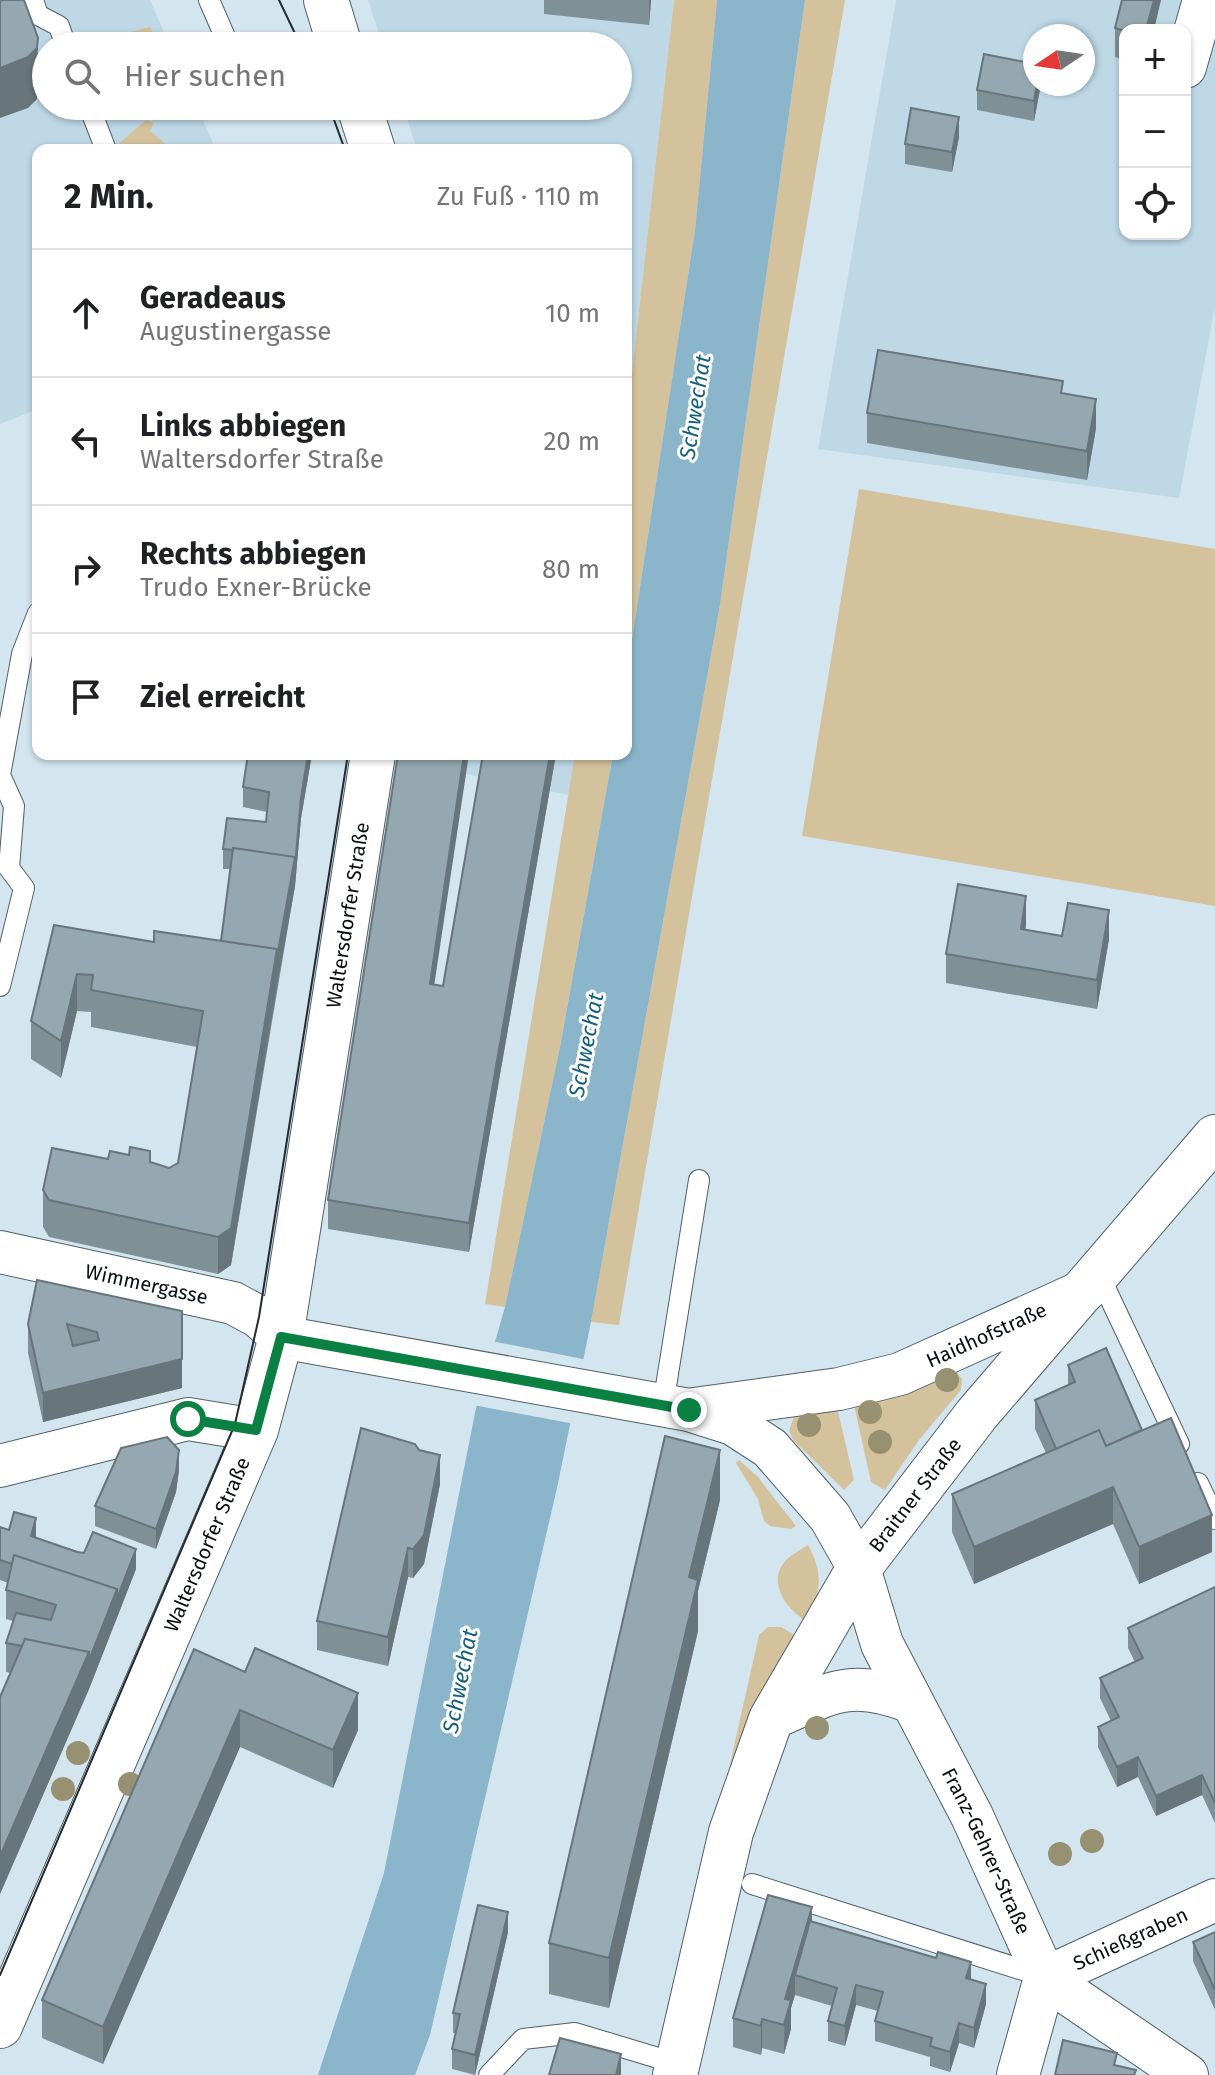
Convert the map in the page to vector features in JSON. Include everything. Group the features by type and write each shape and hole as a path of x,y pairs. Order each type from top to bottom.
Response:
{"street":[{"path":"326,0 336,32"},
{"path":"1191,46 1204,0"},
{"path":"363,120 371,144"},
{"name":"Waltersdorfer Straße","path":"0,2026 256,1430 281,1337 372,760"},
{"name":"Haidhofstraße","path":"676,1407 839,1389 900,1374 1093,1282 1215,1137"},
{"name":"Wimmergasse","path":"0,1252 233,1303 259,1317 281,1337"},
{"name":"Braitner Straße","path":"676,2070 731,1832 771,1719 859,1568 977,1414 1093,1282"},
{"path":"281,1337 676,1407"},
{"name":"Franz-Gehrer-Straße","path":"676,1407 733,1424 770,1448 830,1517 859,1568 882,1644 972,1816 1045,1978"},
{"path":"0,1466 188,1419 256,1430"},
{"path":"771,1719 833,1692 853,1688 881,1689 911,1702"},
{"name":"Schießgraben","path":"1045,1978 1215,1900"},
{"path":"1018,2075 1045,1978 1187,2075"}],"lane":[{"path":"33,0 38,15 59,26 61,32"},
{"path":"209,0 223,32"},
{"path":"94,120 104,144"},
{"path":"0,986 24,888 9,868 14,806 0,775 22,654 32,628"},
{"path":"676,1407 699,1180"},
{"path":"1093,1282 1215,1519"},
{"path":"752,1884 1045,1978"},
{"path":"489,2075 523,2039 575,2033 676,2070"}],"shaded area":[{"path":"0,0 150,0 164,32 32,32 32,120 203,120 213,144 32,144 32,411 0,424"},
{"path":"368,0 674,0 632,373 632,144 415,144 407,120 632,120 632,32 378,32"},
{"path":"674,0 717,0 695,230 632,639 632,373"},
{"path":"805,0 845,0 619,1325 591,1322 720,605"},
{"path":"896,0 1215,0 1215,306 1179,498 818,449"},
{"path":"150,27 153,32 131,32"},
{"path":"146,120 154,123 150,131 166,144 118,144"},
{"path":"859,489 1215,549 1215,906 802,836"},
{"path":"468,760 574,760 569,795 466,774"},
{"path":"574,760 612,760 560,1047 505,1307 485,1304"},
{"path":"947,1369 956,1372 962,1379 961,1390 919,1440 885,1490 871,1482 853,1400"},
{"path":"836,1403 854,1480 844,1490 793,1440 789,1430 795,1415"},
{"path":"739,1460 758,1477 796,1526 791,1529 770,1526 764,1521 758,1499 736,1463"},
{"path":"808,1545 817,1565 819,1583 806,1621 786,1602 778,1586 778,1577 786,1560"},
{"path":"768,1627 781,1627 796,1636 733,1765 730,1764 759,1635"}],"water":[{"name":"Schwechat","path":"717,0 805,0 720,605 591,1322 557,1488 430,2035 415,2075 318,2075 384,1873 476,1408 505,1307 560,1047 612,760 632,760 632,639 695,230"}],"pier":[{"path":"491,1341 588,1360 575,1424 473,1405"}],"building":[{"path":"0,0 24,0 36,32 32,32 32,53 0,68"},
{"path":"1122,0 1154,0 1148,24 1119,24 1119,29 1115,28"},
{"path":"984,54 1023,62 1023,96 1035,96 1034,101 977,90"},
{"path":"911,108 959,117 952,152 905,144"},
{"path":"878,350 1063,381 1061,393 1096,399 1087,451 867,413"},
{"path":"247,760 307,760 295,866 295,857 223,849 227,818 266,822 269,792 243,787"},
{"path":"397,760 463,760 430,984 443,986 482,760 549,760 469,1223 328,1200"},
{"path":"233,848 295,857 277,957 277,949 221,941"},
{"path":"958,884 1026,896 1021,929 1062,936 1068,903 1109,910 1097,980 946,954"},
{"path":"54,925 154,942 154,931 277,949 231,1228 218,1237 49,1200 43,1190 52,1148 108,1159 110,1151 129,1155 130,1147 150,1151 150,1162 169,1168 178,1163 203,1011 91,990 93,975 77,974 61,1041 31,1021"},
{"path":"37,1280 182,1311 182,1359 43,1393 28,1324","holes":["67,1324 97,1332 99,1340 73,1346"]},
{"path":"1106,1348 1142,1430 1106,1446 1099,1430 1056,1449 1035,1400 1075,1382 1068,1365"},
{"path":"1171,1418 1212,1515 1139,1547 1113,1487 974,1547 952,1494 1099,1430 1106,1446"},
{"path":"361,1428 440,1455 424,1535 413,1549 408,1548 388,1637 317,1621"},
{"path":"665,1436 720,1450 689,1577 698,1580 609,1958 549,1943"},
{"path":"167,1437 179,1450 176,1472 156,1529 95,1506 121,1448"},
{"path":"14,1512 36,1518 31,1536 77,1552 84,1553 93,1532 136,1549 117,1598 117,1589 14,1555 12,1564 0,1560 0,1527 9,1530"},
{"path":"14,1555 117,1589 89,1660 89,1652 25,1639 22,1646 6,1643 16,1613 51,1620 56,1605 6,1590"},
{"path":"1215,1587 1215,1803 1202,1775 1156,1796 1138,1757 1117,1767 1098,1727 1119,1717 1100,1678 1143,1658 1128,1628"},
{"path":"25,1639 89,1652 0,1856 0,1697"},
{"path":"255,1648 358,1693 333,1750 240,1710 103,2027 42,2000 194,1649 245,1672"},
{"path":"768,1895 812,1907 785,1999 791,2000 784,2025 762,2019 761,2026 733,2018"},
{"path":"478,1905 508,1912 475,2055 452,2049 460,2014 453,2013"},
{"path":"810,1921 936,1958 938,1952 971,1962 966,1978 986,1984 974,2028 959,2023 950,2052 930,2046 932,2038 875,2021 883,1992 856,1985 845,2026 828,2021 837,1988 795,1975"},
{"path":"1215,1932 1215,1990 1193,1942"},
{"path":"560,2038 621,2054 616,2075 549,2075"},
{"path":"1063,2040 1117,2053 1114,2065 1136,2070 1134,2075 1055,2075"}],"tram line":[{"path":"279,0 294,32"},
{"path":"334,120 343,144"},
{"path":"0,1975 235,1424 259,1317 347,760"}],"route":[{"path":"188,1419 235,1424 256,1430 281,1337 689,1410"}]}
